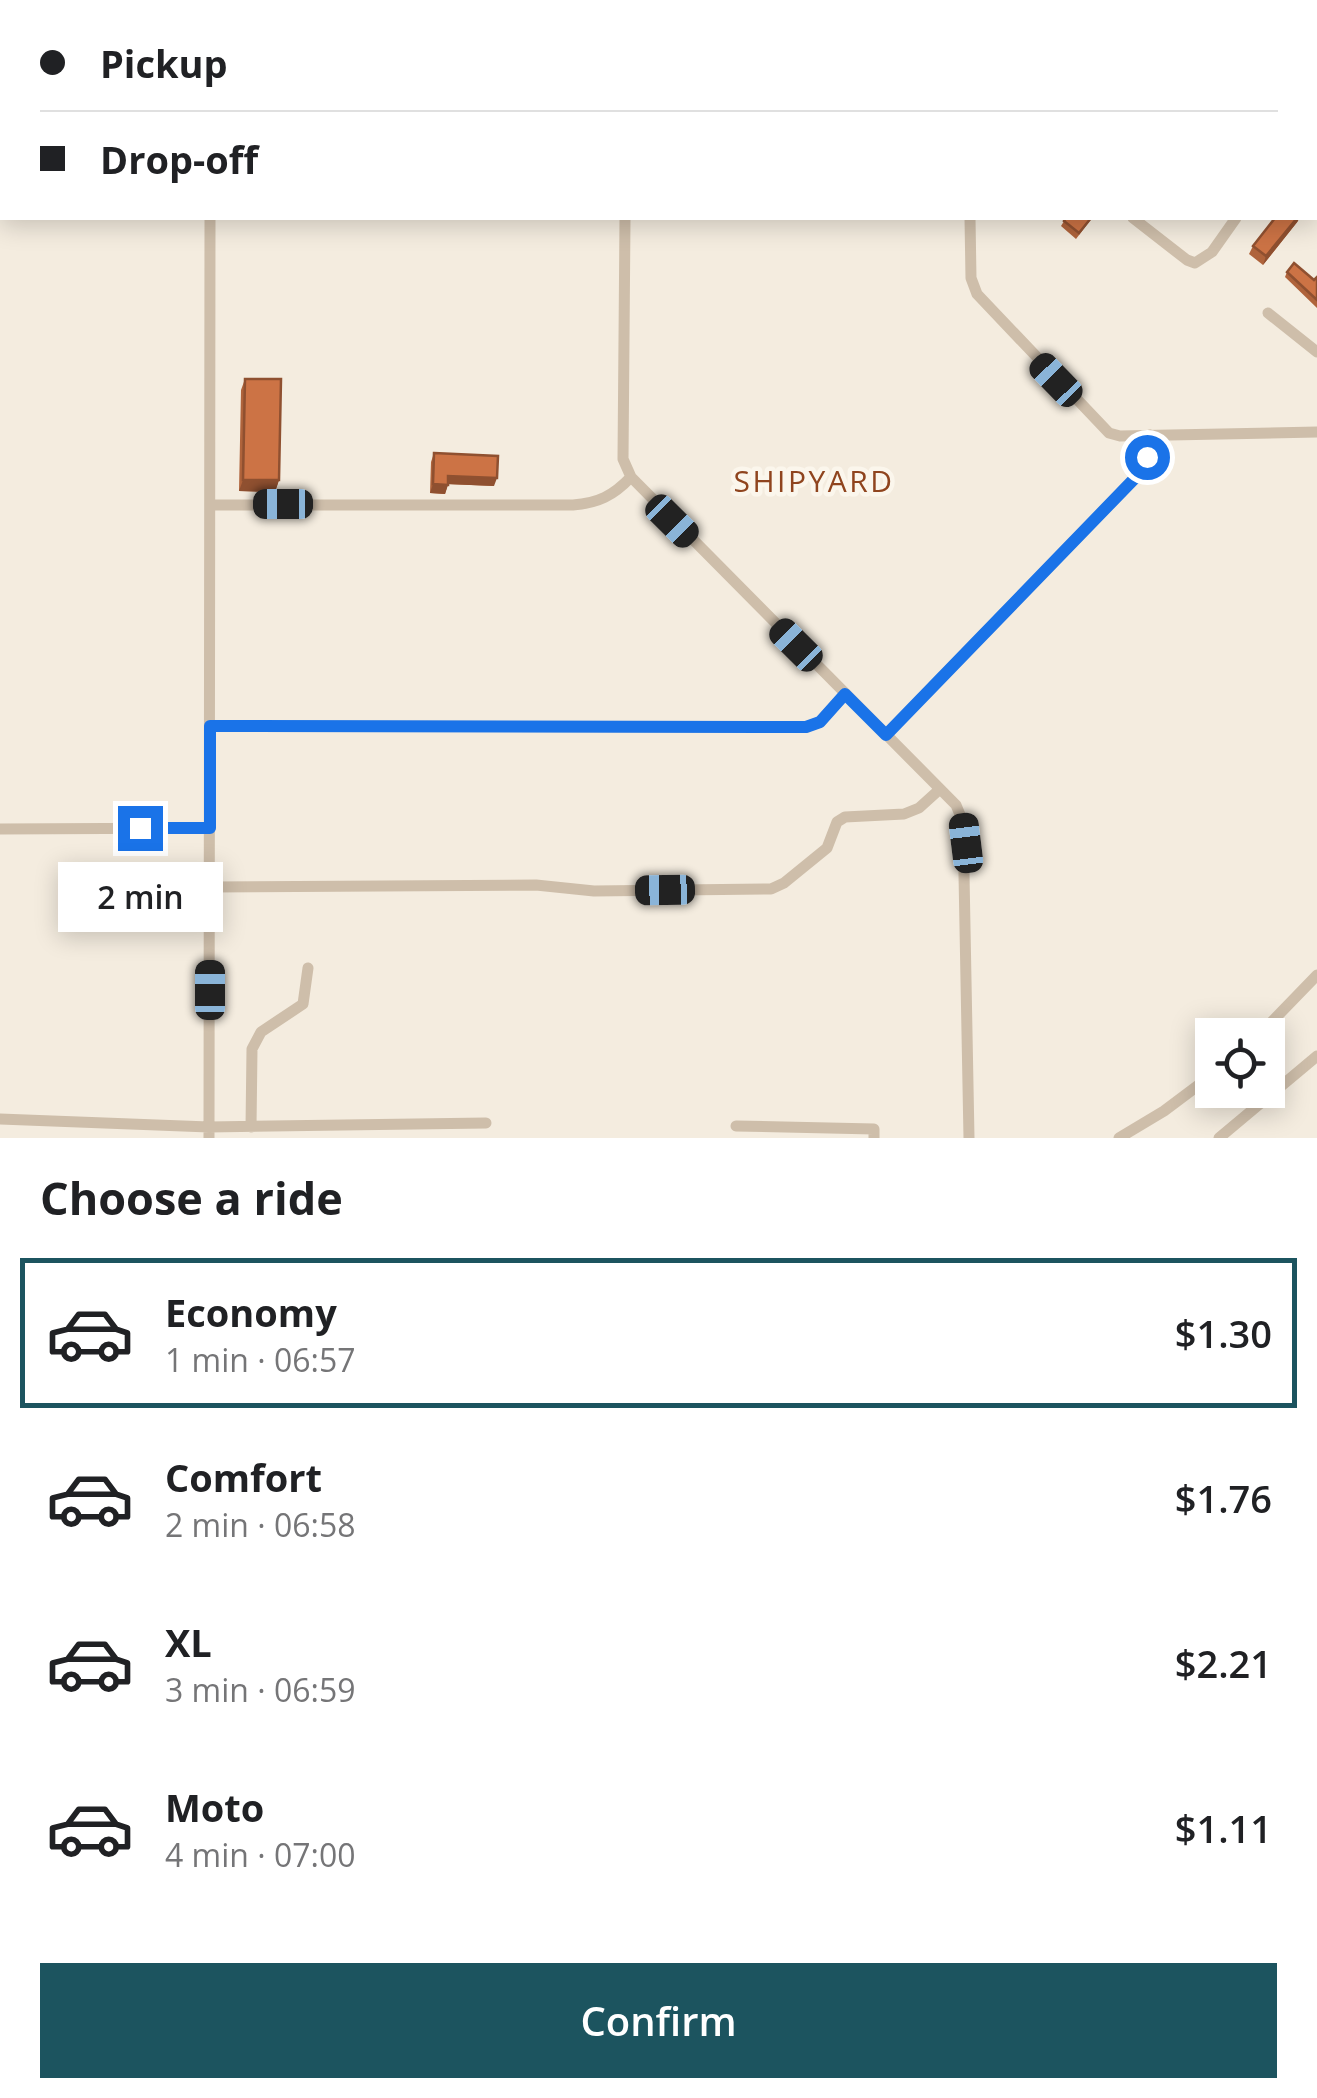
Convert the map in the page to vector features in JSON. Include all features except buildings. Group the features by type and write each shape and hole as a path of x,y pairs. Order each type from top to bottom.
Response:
{"street":[{"path":"209,1133 210,220"},
{"path":"624,220 623,459 630,477 956,805 963,822 969,1138"},
{"path":"970,220 972,285 984,306 1109,433 1317,432"},
{"path":"1136,220 1186,260 1195,262 1206,258 1234,220"},
{"path":"1268,313 1317,352"},
{"path":"886,735 1137,476 1147,457 1150,435"},
{"path":"210,504 573,505 596,503 618,492 630,477"},
{"path":"210,726 806,727 820,722 845,694"},
{"path":"211,887 536,885 594,892 771,889 827,848 837,822 845,816 904,814 918,808 940,789"},
{"path":"0,829 210,828"},
{"path":"251,1127 252,1049 261,1032 303,1004 308,968"},
{"path":"1275,1018 1317,975"},
{"path":"1219,1138 1317,1056"},
{"path":"1119,1138 1195,1087"},
{"path":"0,1119 209,1133 251,1127 486,1122"},
{"path":"1239,1123 1247,1138"},
{"path":"736,1126 874,1129 874,1138"}],"district":[{"name":"SHIPYARD","path":"814,482"}],"route":[{"path":"140,828 210,828 210,726 806,727 820,722 845,694 886,735 1137,476 1147,457"}]}
